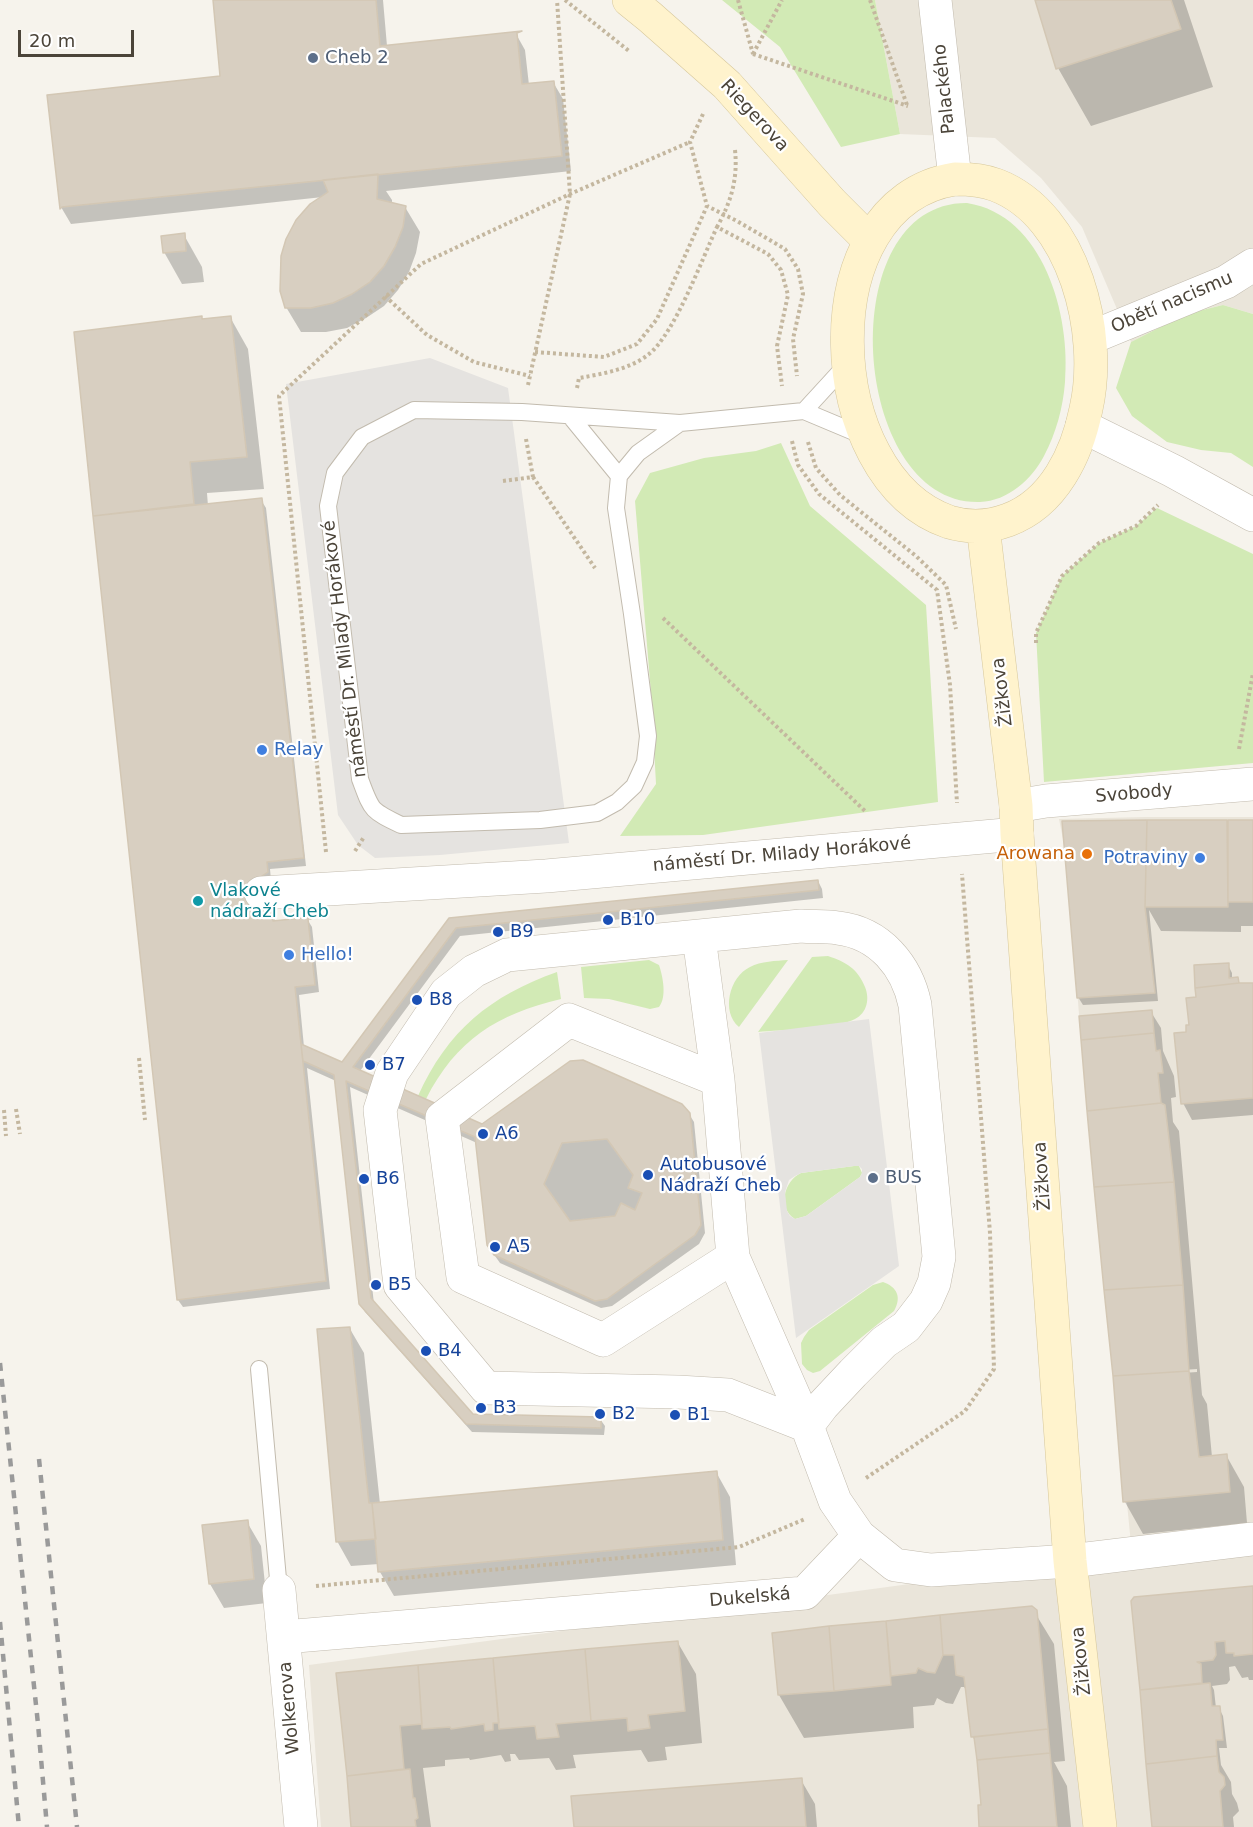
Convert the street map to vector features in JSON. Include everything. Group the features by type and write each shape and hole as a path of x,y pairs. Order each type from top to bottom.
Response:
{"street":[{"name":"Riegerova","path":"629,0 727,85 832,203 870,241"},
{"name":"Palackého","path":"935,0 955,179"},
{"path":"955,179 983,181 1003,188 1027,204 1043,220 1061,246 1075,276 1085,308 1089,338 1091,368 1089,394 1075,449 1064,470 1046,495 1017,516 998,524 983,526 955,524 935,516 917,505 895,485 885,472 867,437 856,405 848,363 850,303 858,271 870,241 892,211 909,196 927,186 955,179"},
{"name":"Obětí nacismu","path":"1089,338 1226,282 1253,266"},
{"path":"1082,426 1253,514"},
{"name":"Žižkova","path":"983,526 1016,820 1070,1561 1100,1827"},
{"name":"Svobody","path":"1016,820 1046,801 1243,784"},
{"name":"náměstí Dr. Milady Horákové","path":"261,894 546,876 900,845 1016,820"},
{"path":"801,926 853,931 879,944 896,959 912,989 915,1005 939,1257 934,1283 926,1301 906,1327 884,1342 822,1405 807,1426 728,1395 486,1388 400,1285 380,1110 392,1073 446,993 474,971 507,955 801,926"},
{"path":"699,937 718,1080 732,1257 807,1426 835,1500 859,1536 895,1565 931,1569 1070,1561 1253,1539"},
{"path":"718,1080 569,1020 442,1118 463,1277 603,1340 732,1257"},
{"name":"Dukelská","path":"284,1637 805,1593 859,1536"},
{"name":"Wolkerova","path":"279,1590 301,1827"}],"lane":[{"path":"804,411 848,363"},
{"name":"náměstí Dr. Milady Horákové","path":"619,476 616,508 648,736 645,762 634,786 617,802 597,813 566,818 401,825 380,815 370,807 360,779 328,506 335,473 362,437 414,410 522,412 680,423 804,411 867,437"},
{"path":"570,416 619,476 638,453 680,423"},
{"path":"259,1369 279,1590"}],"path":[{"path":"557,0 570,194 522,412 533,477 620,605 645,601 900,845"},
{"path":"738,0 753,54"},
{"path":"753,54 782,0"},
{"path":"753,54 908,106 870,0"},
{"path":"535,352 604,357 637,344 657,319 707,206"},
{"path":"570,416 579,378 614,372 649,354 669,330 717,227"},
{"path":"385,296 427,335 474,362 530,376"},
{"path":"1036,644 1036,633 1062,576 1099,543 1136,526 1157,508 1173,471"},
{"path":"503,480 533,477"},
{"path":"1243,784 1253,673"},
{"path":"139,1058 145,1120"},
{"path":"16,1109 20,1134"},
{"path":"4,1110 6,1136"}],"shaded area":[{"path":"875,0 1253,0 1253,314 1223,305 1186,314 1131,342 1082,227 1041,178 995,138 900,134"},
{"path":"430,358 508,388 569,843 440,855 375,858 358,845 338,815 286,384"},
{"path":"1253,817 1253,1827 321,1827 309,1665 1132,1554 1081,1040 1067,860 1059,819"},
{"name":"BUS","path":"869,1019 899,1266 796,1338 759,1033","holes":["859,1166 862,1169 860,1177 806,1216 795,1219 790,1216 787,1211 785,1192 789,1180 801,1173"]}],"green space":[{"path":"722,0 875,0 900,134 841,147 780,47"},
{"path":"967,203 994,211 1016,227 1033,248 1047,272 1057,300 1066,356 1061,411 1052,438 1039,465 1026,480 1009,493 1000,498 980,502 936,490 904,457 883,409 873,354 877,298 893,250 923,216"},
{"path":"1223,305 1253,314 1253,467 1231,453 1201,450 1167,442 1132,416 1116,388 1131,342 1186,314"},
{"path":"781,443 810,506 926,605 938,802 703,835 620,836 656,784 635,501 650,473 704,458 756,451"},
{"path":"1157,508 1253,554 1253,763 1044,782 1036,633 1062,576 1099,543 1136,526"},
{"path":"828,956 851,967 859,975 867,996 862,1013 855,1019 837,1025 758,1032 812,957"},
{"path":"649,960 659,965 662,975 664,992 659,1007 650,1009 609,999 584,998 581,967"},
{"path":"788,960 739,1027 733,1021 729,1004 737,978 754,965"},
{"path":"557,972 561,999 517,1013 481,1032 451,1061 426,1099 418,1096 443,1052 474,1018 511,992"},
{"path":"859,1166 862,1173 860,1177 806,1216 795,1219 789,1214 785,1195 790,1182 795,1177 801,1173"},
{"path":"883,1282 897,1293 898,1301 894,1311 820,1371 813,1373 807,1370 802,1364 801,1343 809,1330 873,1285"}],"building":[{"path":"213,0 376,0 380,46 522,31 517,33 522,84 554,81 562,156 60,209 47,95 220,76"},
{"path":"1035,0 1171,0 1181,29 1056,69"},
{"path":"378,174 377,199 406,206 403,227 384,266 370,282 333,303 311,308 285,308 280,291 281,256 286,239 296,220 310,204 328,192 323,180"},
{"path":"185,233 186,251 163,253 161,236"},
{"path":"202,316 202,319 231,316 247,457 190,462 194,504 93,516 74,332"},
{"name":"Vlakové nádraží Cheb","path":"262,498 304,858 267,862 268,872 259,878 262,908 272,911 273,921 311,917 308,919 315,985 295,987 326,1281 177,1300 93,516"},
{"path":"1147,820 1227,820 1228,907 1145,907"},
{"path":"1147,820 1145,907 1155,993 1077,998 1062,821"},
{"path":"1228,820 1253,820 1253,902 1228,902"},
{"path":"818,880 819,890 456,928 353,1067 482,1124 570,1061 583,1060 682,1104 690,1113 701,1225 695,1235 607,1299 595,1301 494,1255 487,1245 475,1137 346,1081 371,1298 473,1414 601,1417 601,1428 466,1424 359,1304 334,1075 303,1061 301,1044 342,1062 449,918"},
{"path":"1229,963 1229,978 1238,977 1239,983 1195,988 1194,965"},
{"path":"1253,983 1253,1098 1181,1104 1174,1033 1186,1032 1186,1025 1189,1025 1186,998 1196,997 1195,988"},
{"path":"1152,1010 1154,1033 1081,1040 1079,1016"},
{"path":"1154,1033 1156,1051 1160,1050 1163,1073 1158,1073 1161,1103 1087,1111 1081,1040"},
{"path":"1161,1103 1165,1105 1174,1182 1094,1187 1087,1111"},
{"path":"607,1139 633,1175 628,1188 642,1193 635,1210 621,1203 615,1216 570,1221 544,1184 562,1143"},
{"path":"1174,1182 1183,1285 1104,1290 1094,1187"},
{"path":"1183,1285 1189,1371 1113,1376 1104,1290"},
{"path":"350,1327 369,1503 372,1503 376,1539 336,1542 317,1329"},
{"path":"1189,1371 1199,1457 1227,1454 1230,1492 1123,1502 1113,1376"},
{"path":"717,1471 723,1540 378,1572 372,1503"},
{"path":"248,1520 254,1579 209,1584 202,1525"},
{"path":"1253,1586 1253,1654 1234,1656 1234,1653 1226,1653 1225,1641 1215,1642 1216,1655 1213,1660 1197,1662 1201,1664 1202,1683 1140,1690 1131,1601 1134,1597"},
{"path":"1032,1606 1037,1610 1048,1729 971,1737 964,1677 956,1675 954,1655 943,1655 940,1615"},
{"path":"940,1615 943,1655 935,1673 918,1668 916,1673 891,1676 886,1621"},
{"path":"886,1621 891,1685 834,1691 829,1626"},
{"path":"829,1626 834,1691 778,1695 772,1633"},
{"path":"678,1641 685,1711 648,1715 650,1728 628,1731 627,1718 591,1721 585,1649"},
{"path":"585,1649 591,1721 556,1724 559,1737 537,1739 535,1726 499,1729 493,1658"},
{"path":"493,1658 499,1723 493,1723 493,1730 485,1731 484,1724 451,1729 450,1727 422,1729 418,1665"},
{"path":"418,1665 422,1724 400,1726 404,1769 347,1776 336,1673"},
{"path":"1210,1683 1212,1706 1220,1706 1223,1740 1216,1740 1217,1756 1146,1764 1140,1690"},
{"path":"1048,1729 1050,1753 977,1760 974,1737"},
{"path":"1050,1753 1057,1827 979,1827 978,1805 981,1805 977,1760"},
{"path":"1217,1756 1219,1772 1224,1777 1225,1785 1220,1791 1223,1827 1152,1827 1146,1764"},
{"path":"410,1769 418,1818 415,1820 416,1827 351,1827 347,1776"},
{"path":"802,1778 806,1827 574,1827 571,1796"}],"railway":[{"path":"0,1363 47,1827"},
{"path":"39,1459 77,1827"},
{"path":"0,1622 19,1827"}],"place":[{"name":"Cheb 2","path":"313,58"},
{"name":"Relay","path":"262,750"},
{"name":"Arowana","path":"1087,854"},
{"name":"Potraviny","path":"1200,858"},
{"name":"Vlakové nádraží Cheb","path":"198,901"},
{"name":"B10","path":"608,920"},
{"name":"B9","path":"498,932"},
{"name":"Hello!","path":"289,955"},
{"name":"B8","path":"417,1000"},
{"name":"B7","path":"370,1065"},
{"name":"A6","path":"483,1134"},
{"name":"Autobusové Nádraží Cheb","path":"648,1175"},
{"name":"BUS","path":"873,1178"},
{"name":"B6","path":"364,1179"},
{"name":"A5","path":"495,1247"},
{"name":"B5","path":"376,1285"},
{"name":"B4","path":"426,1351"},
{"name":"B3","path":"481,1408"},
{"name":"B2","path":"600,1414"},
{"name":"B1","path":"675,1415"}]}
